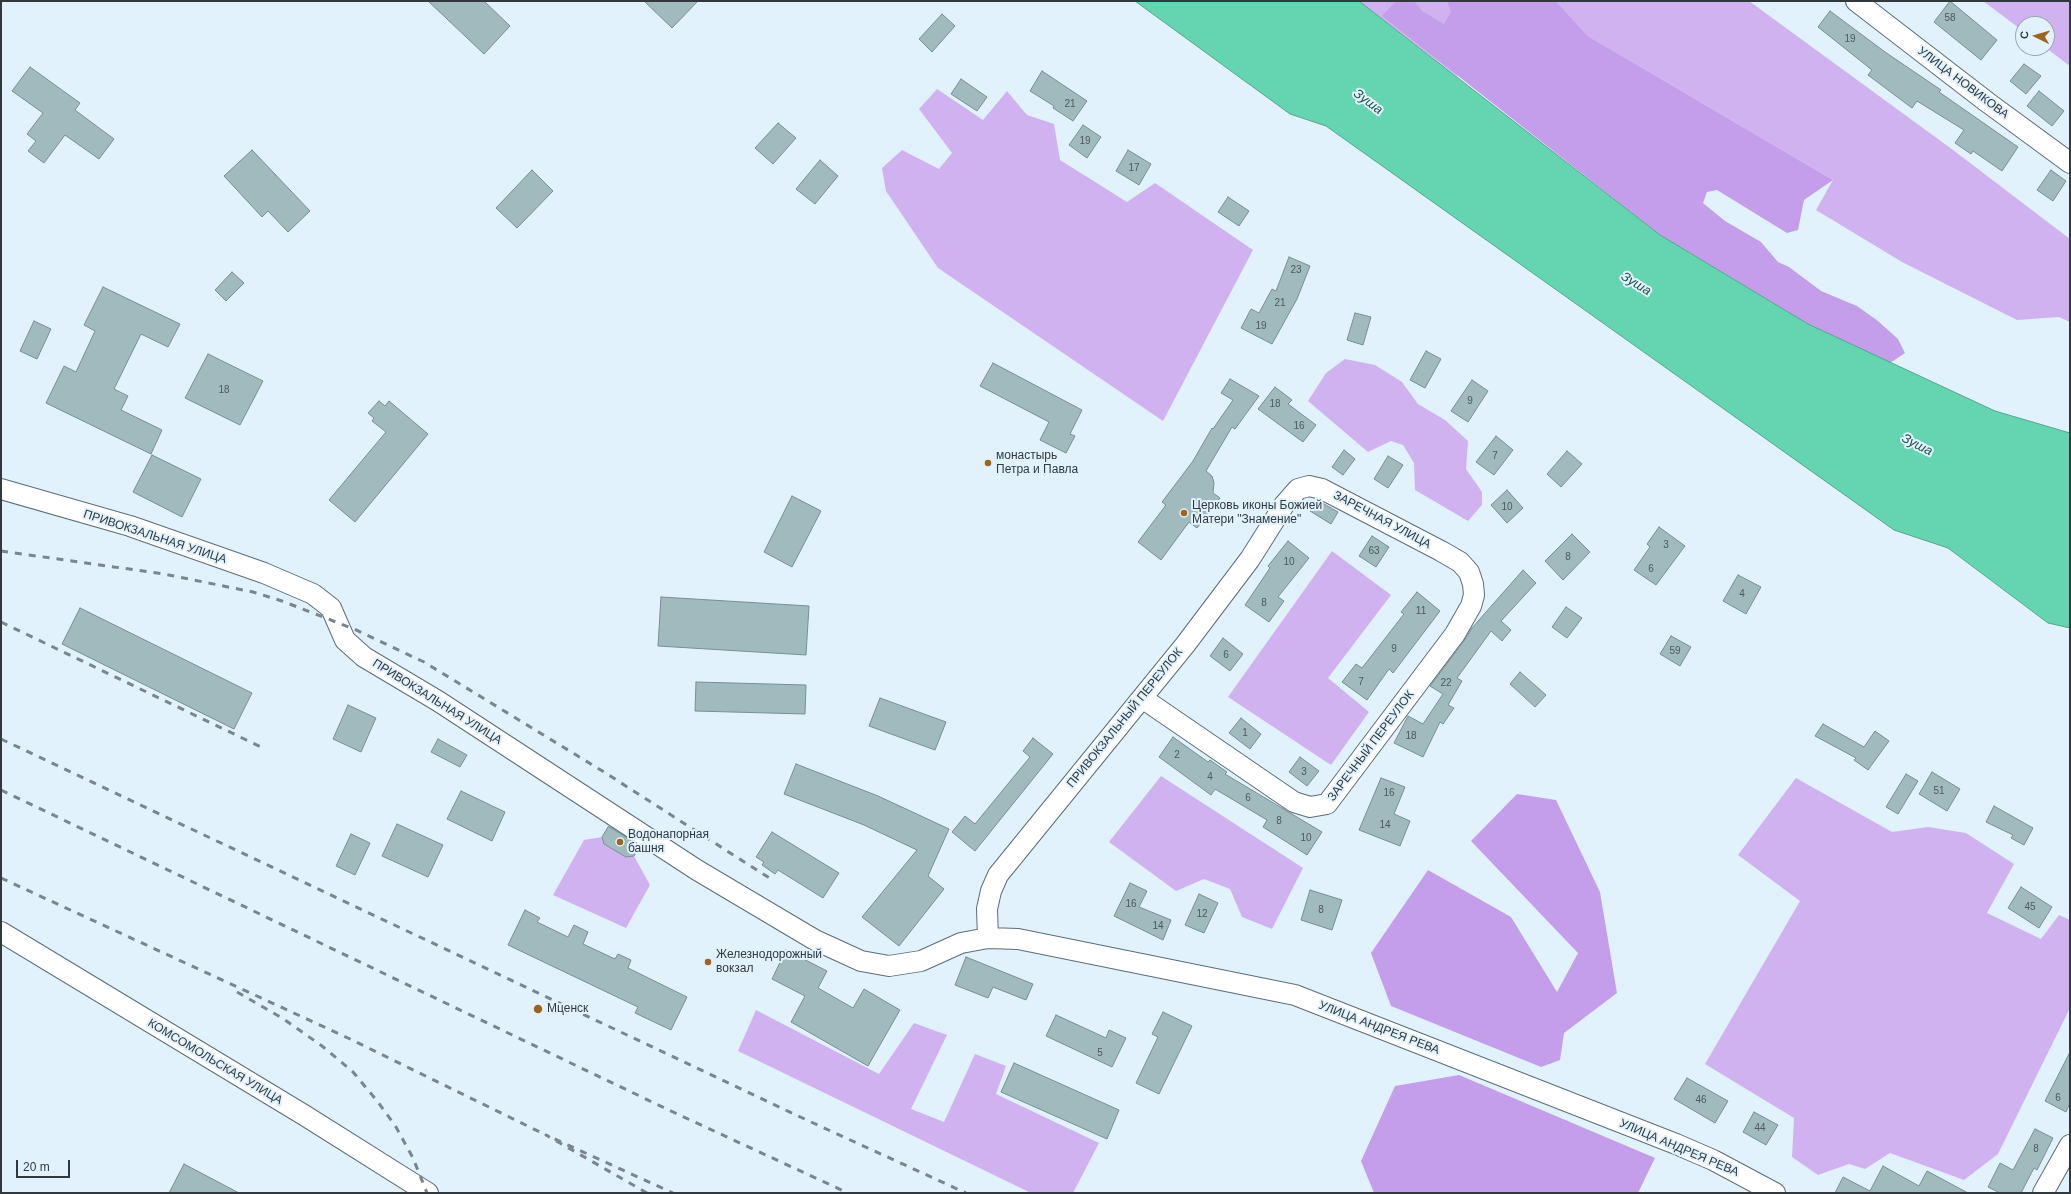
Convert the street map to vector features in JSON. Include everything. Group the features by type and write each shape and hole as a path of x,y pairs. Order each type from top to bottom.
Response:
{"street":[{"name":"УЛИЦА НОВИКОВА","path":"1856,1 1987,102 2070,163"},
{"name":"ЗАРЕЧНАЯ УЛИЦА","path":"1284,505 1298,489 1310,486 1322,489 1460,562 1469,572 1473,584"},
{"name":"ПРИВОКЗАЛЬНАЯ УЛИЦА","path":"1,489 130,526 264,574 313,594 331,608 345,640 364,656 438,701 697,870 815,940 861,961 889,966 921,961 961,943"},
{"name":"ПРИВОКЗАЛЬНЫЙ ПЕРЕУЛОК","path":"988,938 987,909 991,891 998,875 1142,698 1250,559 1284,505"},
{"name":"ЗАРЕЧНЫЙ ПЕРЕУЛОК","path":"1142,698 1294,802 1310,807 1327,804 1455,634 1471,606 1474,595 1473,584"},
{"name":"КОМСОМОЛЬСКАЯ УЛИЦА","path":"1,932 298,1111 428,1193"},
{"name":"УЛИЦА АНДРЕЯ РЕВА","path":"961,943 988,938 1018,939 1295,995 1676,1144 1713,1160 1775,1193"},
{"path":"2043,1193 2070,1145"}],"shaded area":[{"path":"1359,1 1509,1 1457,76"},
{"path":"1396,1 1414,1 1422,11 1444,24 1451,12 1447,1 1556,1 1588,36 1833,180 1804,200 1798,230 1787,233 1717,190 1707,192 1703,203 1725,221 1761,242 1778,262 1789,267 1821,291 1857,306 1878,321 1898,339 1905,353 1890,363 1808,324 1660,235 1382,16"},
{"path":"1556,1 1749,1 1953,150 2070,239 2070,322 2059,317 2017,320 1902,262 1816,210 1833,180 1588,36"},
{"path":"1983,1 2070,1 2070,66 2055,55 2055,16 2015,16 2015,25"},
{"path":"937,89 983,120 1007,91 1027,115 1054,124 1060,160 1127,202 1155,183 1253,250 1163,421 938,268 886,191 882,168 902,150 939,169 952,153 919,109"},
{"path":"1345,359 1375,365 1402,382 1418,404 1445,420 1468,441 1466,469 1482,492 1482,505 1468,521 1415,490 1414,463 1403,445 1391,441 1368,452 1308,401 1326,373"},
{"path":"1332,551 1391,595 1328,678 1369,712 1331,765 1228,697"},
{"path":"1161,776 1303,868 1272,929 1242,917 1230,889 1204,879 1176,891 1109,842"},
{"path":"1796,778 1892,832 1928,827 1966,833 2014,864 1987,913 2041,939 2059,915 2070,920 2070,1008 1998,1154 1964,1180 1890,1153 1865,1169 1849,1164 1818,1175 1792,1157 1794,1118 1705,1064 1800,901 1738,855"},
{"path":"1517,794 1556,800 1600,892 1617,993 1564,1033 1560,1060 1541,1067 1391,1006 1371,953 1428,870 1511,917 1557,992 1578,953 1471,841"},
{"path":"602,837 604,844 626,857 634,856 650,885 626,928 553,895 584,840"},
{"path":"756,1010 879,1074 914,1023 947,1035 911,1109 944,1122 975,1054 1006,1066 996,1094 1099,1143 1073,1193 1031,1193 738,1051"},
{"path":"1459,1075 1655,1158 1638,1193 1374,1193 1361,1161 1395,1086"}],"water":[{"name":"Зуша","path":"1135,1 1359,1 1660,235 1808,324 1995,411 2070,433 2070,628 2048,623 1948,548 1894,530 1326,126 1290,114"}],"building":[{"path":"428,1 484,1 510,26 484,54"},
{"path":"644,1 698,1 672,28"},
{"path":"1950,1 1997,40 1981,60 1934,22"},
{"path":"1830,11 1885,52 1941,90 1939,92 2018,147 2002,171 1973,151 1971,154 1955,143 1964,130 1917,101 1912,108 1868,75 1872,70 1818,27"},
{"path":"942,14 955,26 932,52 919,39"},
{"path":"2024,64 2041,76 2026,94 2010,81"},
{"path":"30,67 80,103 75,110 114,139 99,159 65,135 44,163 28,151 36,141 27,134 43,113 12,91"},
{"path":"1042,71 1087,101 1073,121 1053,108 1054,106 1030,91"},
{"path":"961,79 987,97 977,111 951,94"},
{"path":"2039,91 2064,111 2052,126 2027,106"},
{"path":"778,123 796,138 773,164 755,148"},
{"path":"1083,125 1101,137 1087,158 1069,145"},
{"path":"252,150 310,211 288,232 268,211 262,217 224,176"},
{"path":"1128,150 1151,164 1139,185 1116,171"},
{"path":"820,160 838,176 815,204 796,189"},
{"path":"532,170 553,191 517,228 496,208"},
{"path":"2051,170 2066,181 2053,201 2037,190"},
{"path":"1228,197 1249,211 1239,226 1218,212"},
{"path":"1289,257 1310,266 1297,299 1272,344 1241,328 1251,309 1259,313 1272,289 1276,291"},
{"path":"232,272 244,283 226,301 215,290"},
{"path":"103,287 180,324 168,347 141,334 114,389 128,396 121,410 162,430 151,454 46,403 64,366 76,372 95,331 84,325"},
{"path":"1355,313 1371,317 1363,345 1347,340"},
{"path":"34,321 51,329 37,359 20,351"},
{"path":"1426,351 1441,359 1425,388 1410,380"},
{"path":"208,354 263,381 240,425 185,398"},
{"path":"993,363 1082,410 1070,434 1075,436 1066,453 1040,440 1049,422 980,386"},
{"name":"Церковь иконы Божией Матери \"Знамение\"","path":"1230,379 1259,396 1235,429 1232,427 1206,471 1212,476 1214,483 1213,493 1220,498 1197,528 1189,522 1161,560 1138,542 1166,505 1162,502 1193,461 1212,428 1213,429 1233,400 1221,393"},
{"path":"1472,380 1488,391 1468,422 1451,411"},
{"path":"1275,387 1292,400 1288,404 1316,425 1303,442 1258,409"},
{"path":"379,401 385,406 389,401 428,434 355,522 329,500 386,432 372,421 374,418 368,413"},
{"path":"1496,436 1513,450 1494,475 1476,462"},
{"path":"1344,450 1355,459 1343,475 1332,467"},
{"path":"1567,451 1582,464 1561,487 1547,474"},
{"path":"152,455 201,479 182,517 133,492"},
{"path":"1388,456 1403,465 1388,488 1374,479"},
{"path":"1507,490 1523,508 1507,523 1491,505"},
{"path":"792,496 821,511 792,567 764,552"},
{"path":"1317,500 1338,512 1331,524 1310,511"},
{"path":"1659,527 1685,546 1656,585 1634,570 1650,547 1647,544"},
{"path":"1572,534 1590,552 1563,580 1545,561"},
{"path":"1372,536 1389,547 1376,567 1359,556"},
{"path":"1288,541 1309,558 1278,597 1284,601 1269,622 1245,605 1270,568 1268,566"},
{"path":"1523,570 1536,583 1501,621 1511,630 1502,641 1491,631 1457,678 1462,681 1448,705 1454,708 1443,724 1440,722 1423,757 1394,743 1408,716 1423,724 1443,694 1430,686 1472,628"},
{"path":"1738,575 1761,587 1746,614 1723,601"},
{"path":"1417,592 1440,611 1393,673 1389,669 1367,700 1342,682 1356,664 1362,668 1404,614 1401,612"},
{"path":"661,597 809,606 806,655 658,646"},
{"path":"1566,607 1582,618 1567,638 1552,627"},
{"path":"80,608 252,693 234,729 62,644"},
{"path":"1671,636 1691,647 1680,666 1660,654"},
{"path":"1223,638 1243,654 1230,671 1210,656"},
{"path":"1520,672 1546,695 1535,707 1510,684"},
{"path":"696,682 806,685 805,714 695,711"},
{"path":"880,698 946,722 935,750 869,726"},
{"path":"348,705 376,718 361,752 333,739"},
{"path":"1241,718 1261,734 1250,749 1229,733"},
{"path":"1823,724 1864,747 1875,731 1889,741 1868,770 1854,760 1856,758 1815,736"},
{"path":"1173,737 1208,762 1210,760 1227,772 1225,774 1322,832 1307,855 1263,827 1267,820 1215,789 1211,795 1159,757"},
{"path":"1033,738 1053,754 975,851 952,832 965,816 975,824 1030,757 1023,751"},
{"path":"438,739 467,755 460,767 431,752"},
{"path":"1300,757 1319,771 1307,786 1289,772"},
{"path":"796,764 878,796 949,829 928,876 944,889 899,946 862,917 917,850 864,825 784,794"},
{"path":"1932,772 1960,789 1947,811 1919,794"},
{"path":"1906,774 1918,781 1898,814 1886,807"},
{"path":"1381,778 1405,787 1394,814 1410,821 1400,846 1359,830"},
{"path":"461,791 505,812 492,841 447,819"},
{"path":"1994,806 2033,828 2024,845 2011,838 2013,835 1986,822"},
{"path":"397,824 443,845 428,877 382,856"},
{"name":"Водонапорная башня","path":"608,827 638,845 639,848 634,856 626,857 604,844 602,837"},
{"path":"772,832 839,873 823,898 778,870 775,874 762,865 764,862 756,857"},
{"path":"351,834 370,843 355,875 336,866"},
{"path":"1130,883 1147,891 1139,907 1171,920 1163,940 1114,916"},
{"path":"2021,887 2052,907 2039,928 2008,908"},
{"path":"1310,890 1342,900 1332,930 1301,920"},
{"path":"1199,894 1218,903 1204,933 1185,925"},
{"name":"Мценск","path":"525,910 540,918 537,922 568,937 574,925 588,932 583,944 615,959 618,954 631,960 628,968 687,997 671,1030 635,1013 638,1007 508,945"},
{"path":"786,950 827,971 818,988 853,1008 864,989 900,1010 868,1066 791,1022 805,996 772,979"},
{"path":"966,957 1033,984 1026,1000 993,987 988,998 955,985"},
{"path":"1163,1012 1192,1026 1159,1094 1136,1083 1158,1037 1152,1034"},
{"path":"1056,1015 1106,1038 1109,1030 1126,1038 1112,1067 1046,1036"},
{"path":"2070,1052 2070,1103 2066,1112 2045,1101"},
{"path":"1014,1063 1119,1110 1107,1139 1001,1092"},
{"path":"1687,1078 1728,1101 1715,1123 1674,1099"},
{"path":"1754,1112 1778,1125 1766,1145 1743,1132"},
{"path":"2035,1129 2053,1138 2037,1170 2034,1168 2021,1193 2000,1193 1988,1187 2000,1163 2013,1170"},
{"path":"184,1164 239,1193 169,1193"},
{"path":"1883,1166 1919,1186 1927,1171 1968,1193 1835,1193 1843,1177 1870,1191"}],"railway":[{"path":"1,551 164,574 253,592 282,601 354,629 424,662 604,772 774,881"},
{"path":"1,622 261,747"},
{"path":"1,739 811,1122 966,1193"},
{"path":"1,790 673,1112 848,1193"},
{"path":"1,878 348,1038 546,1135"},
{"path":"237,992 282,1018 322,1046 353,1072 378,1102 396,1127 413,1158 427,1193"},
{"path":"647,1193 546,1135 673,1193"}],"place":[{"name":"монастырь Петра и Павла","path":"988,463"},
{"name":"Церковь иконы Божией Матери \"Знамение\"","path":"1184,513"},
{"name":"Водонапорная башня","path":"620,842"},
{"name":"Железнодорожный вокзал","path":"708,962"},
{"name":"Мценск","path":"538,1009"}]}
